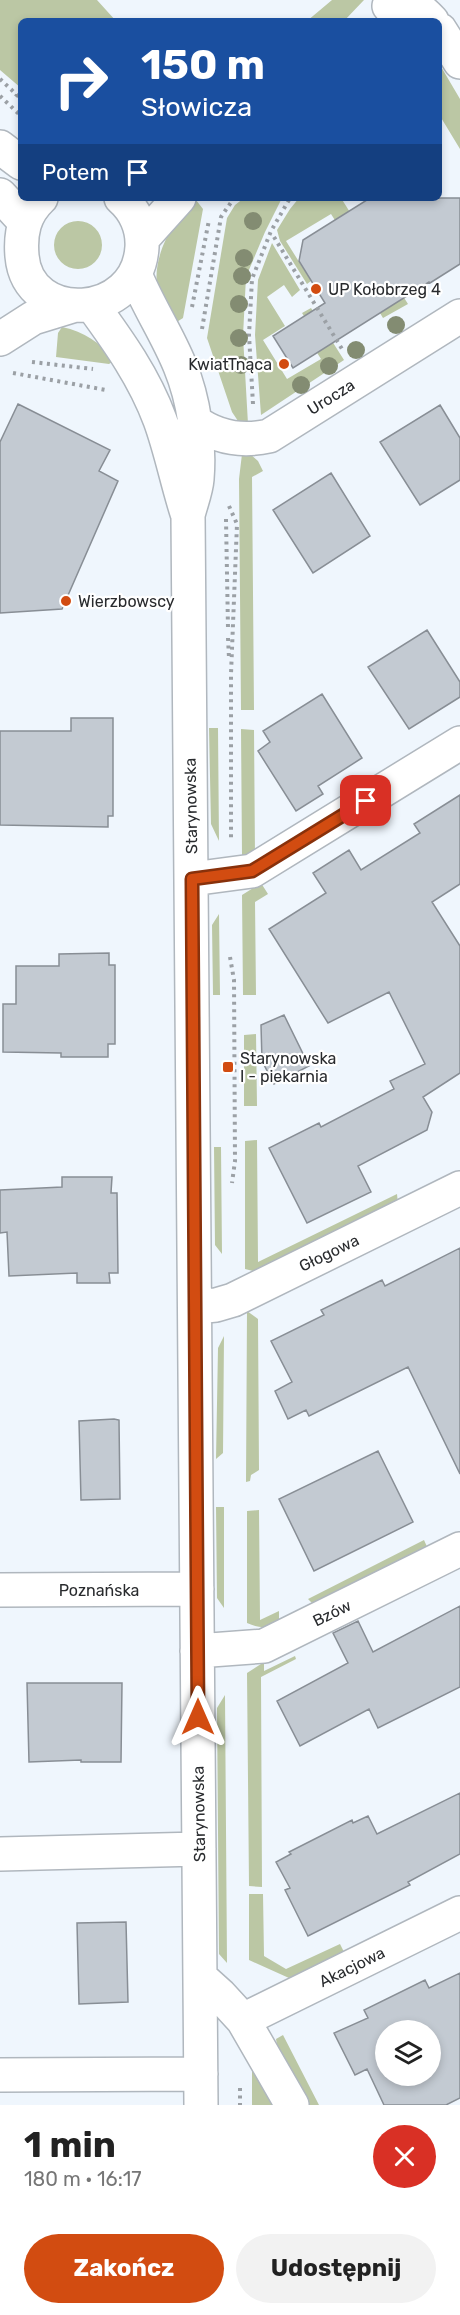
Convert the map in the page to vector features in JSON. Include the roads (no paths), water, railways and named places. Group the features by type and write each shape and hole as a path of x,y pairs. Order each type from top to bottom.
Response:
{"street":[{"path":"385,9 402,3 414,4 429,18"},
{"path":"442,33 460,62"},
{"path":"0,147 18,161"},
{"path":"0,195 29,219"},
{"path":"10,350 33,318 112,298 125,288 135,274 142,256 143,238 137,218 123,201"},
{"path":"143,238 176,201"},
{"path":"0,278 29,219"},
{"path":"29,219 22,262 33,282 50,298 82,305"},
{"name":"Starynowska","path":"135,274 146,301 180,366 194,422 197,481 188,514 201,2089"},
{"name":"Starynowska","path":"82,305 127,353 145,387 160,422 188,514"},
{"name":"Urocza","path":"194,422 212,433 228,437 241,439 269,436 460,316"},
{"path":"192,879 252,871 460,743"},
{"name":"Głogowa","path":"195,1307 216,1305 233,1300 460,1188"},
{"name":"Bzów","path":"197,1652 264,1646 460,1550"},
{"name":"Poznańska","path":"0,1590 197,1589"},
{"path":"0,1854 199,1849"},
{"name":"Akacjowa","path":"243,2020 460,1913"},
{"path":"200,1977 243,2020 292,2105"},
{"path":"0,2075 201,2089"}],"place":[{"name":"UP Kołobrzeg 4","path":"316,289"},
{"name":"KwiatTnąca","path":"284,364"},
{"name":"Wierzbowscy","path":"66,601"},
{"name":"Starynowska I - piekarnia","path":"228,1067"}]}
